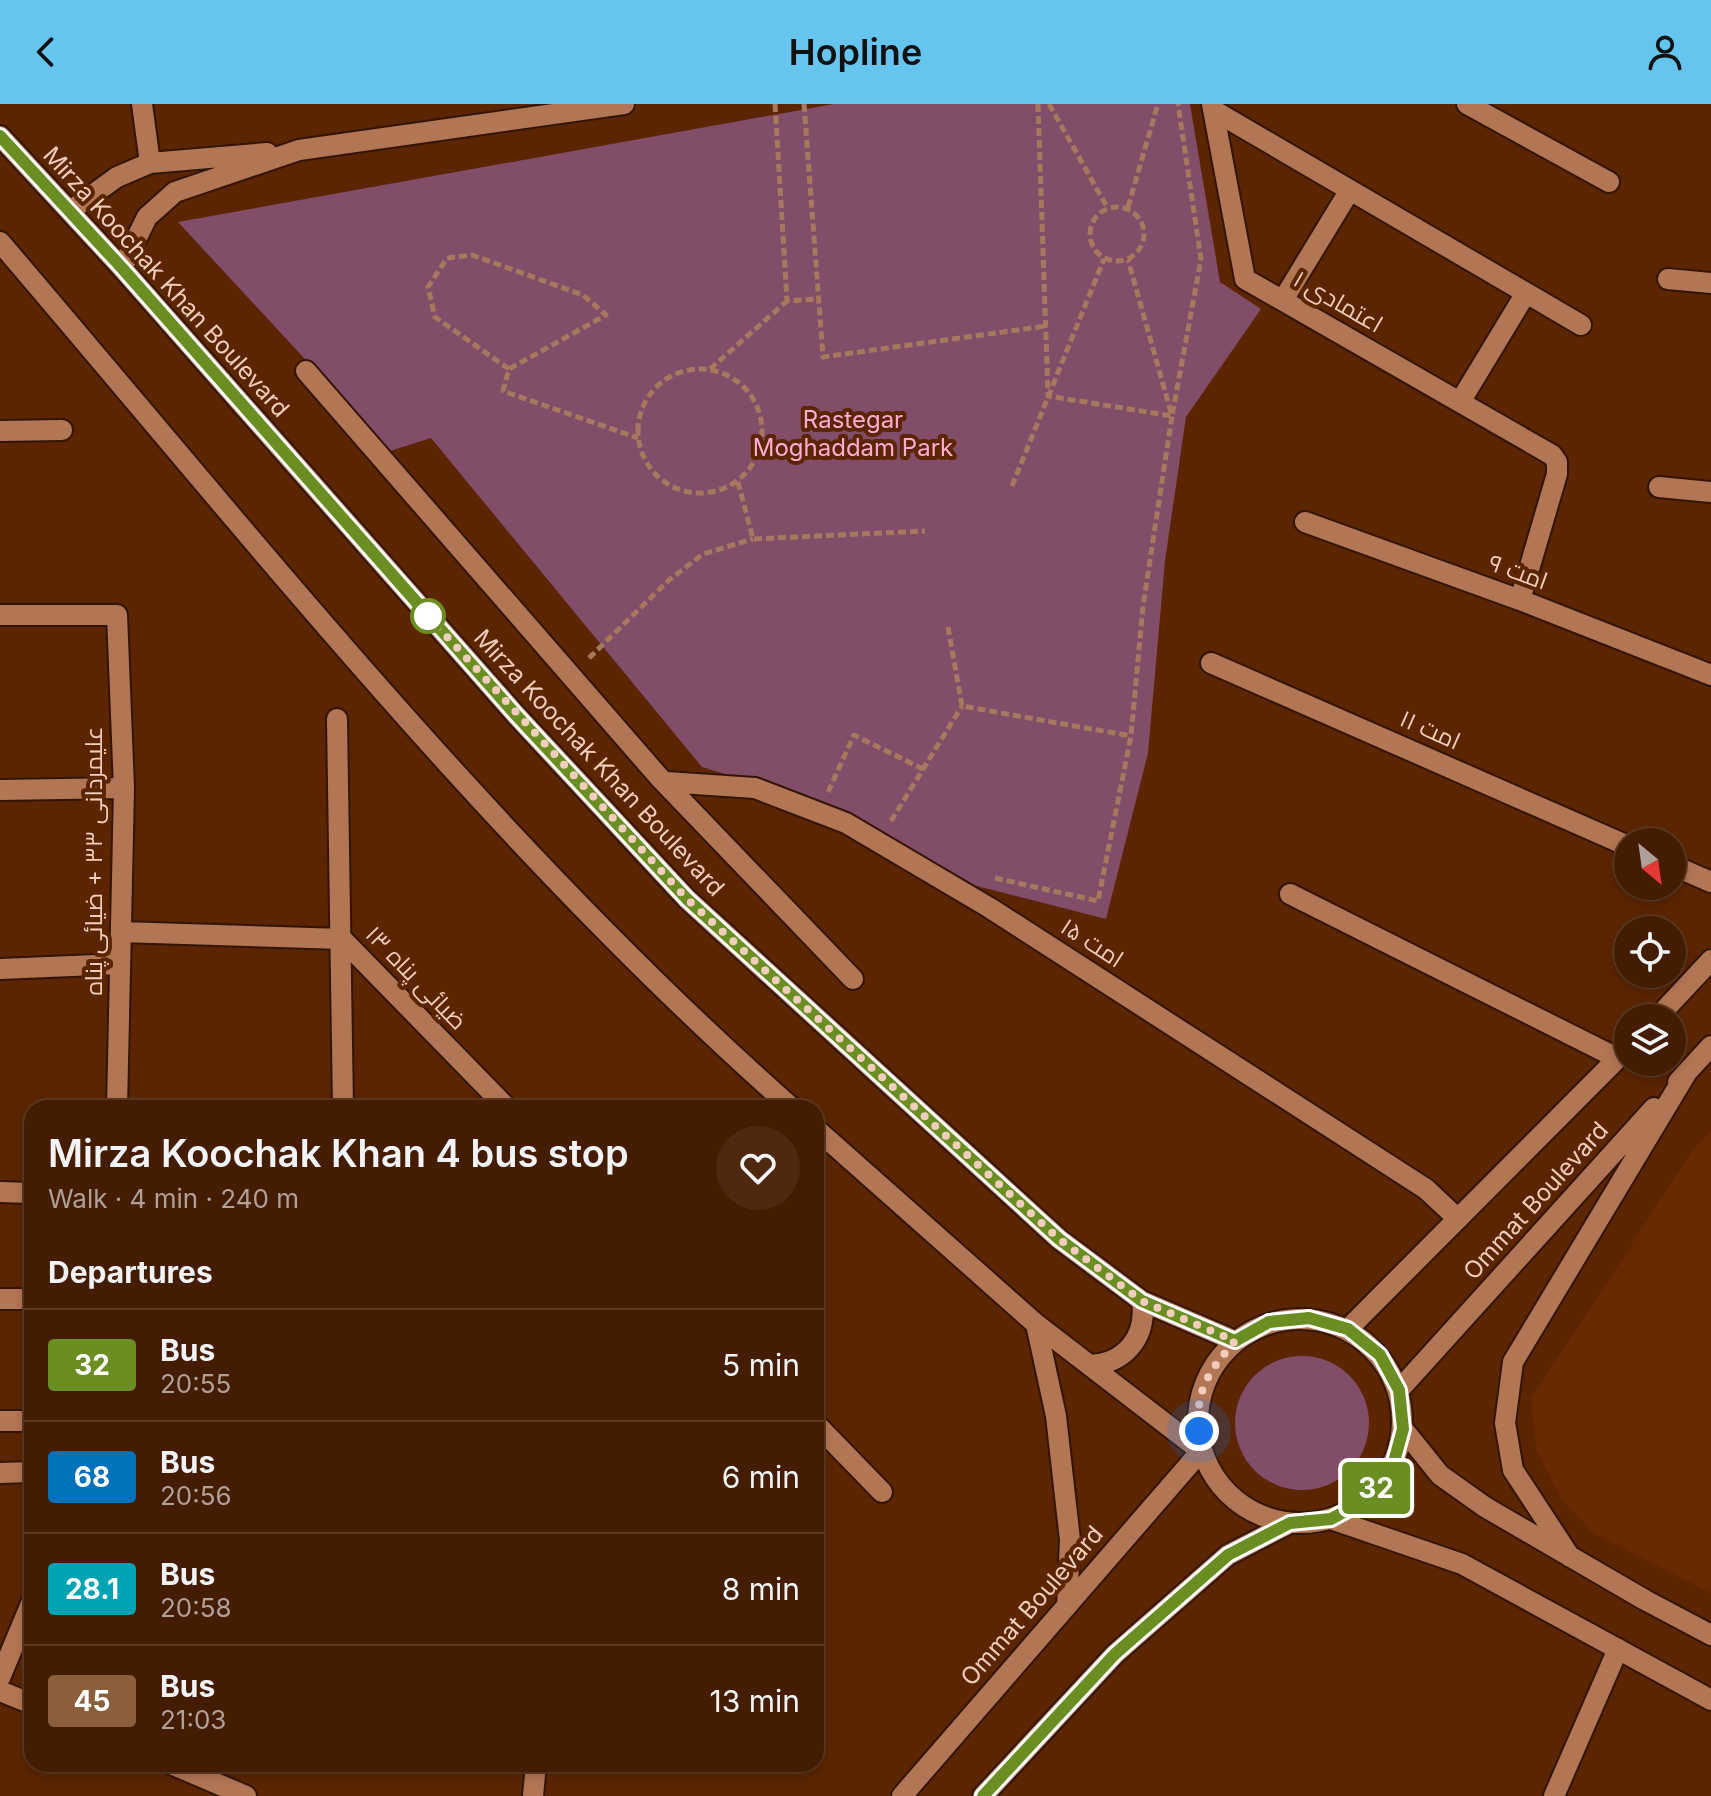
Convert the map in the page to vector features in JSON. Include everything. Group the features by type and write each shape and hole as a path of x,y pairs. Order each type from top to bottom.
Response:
{"street":[{"path":"142,104 150,163"},
{"path":"70,211 117,177 150,163 299,150 624,104"},
{"path":"1467,104 1609,182"},
{"path":"1212,107 1581,325"},
{"name":"اعتمادی ۱","path":"1212,107 1245,279 1552,455 1557,462 1557,474 1520,600"},
{"name":"Mirza Koochak Khan Boulevard","path":"0,136 122,268 516,715 687,899 1059,1239 1142,1301 1235,1341"},
{"path":"122,268 147,217 175,192 299,150"},
{"path":"1283,300 1350,190"},
{"path":"0,242 450,769 628,954 783,1100"},
{"path":"1668,279 1711,283"},
{"path":"1460,402 1526,293"},
{"path":"306,371 389,463 569,676 853,979"},
{"path":"0,431 62,430"},
{"path":"1659,487 1711,492"},
{"name":"امت ۹","path":"1305,522 1520,600 1711,675"},
{"name":"علیمردانی ۳۳ + ضیائی پناه","path":"0,615 117,615 124,788 117,1100"},
{"name":"امت ۱۱","path":"1211,663 1614,840"},
{"path":"337,719 343,1100"},
{"name":"امت ۱۵","path":"666,782 755,788 846,823 990,908 1426,1189 1458,1219"},
{"path":"0,790 124,788"},
{"path":"1686,871 1711,882"},
{"path":"1290,894 1614,1049"},
{"name":"ضیائی پناه ۱۳","path":"121,932 342,939 499,1100"},
{"path":"1670,1004 1711,960"},
{"path":"0,969 120,964"},
{"name":"Ommat Boulevard","path":"1399,1390 1711,1046"},
{"name":"Ommat Boulevard","path":"1348,1329 1614,1062"},
{"path":"1570,1557 1513,1470 1505,1423 1513,1362 1687,1072"},
{"path":"824,1136 1036,1324 1201,1451"},
{"path":"0,1192 24,1193"},
{"path":"0,1299 24,1299"},
{"path":"1089,1365 1113,1361 1132,1346 1142,1325 1142,1301"},
{"path":"1309,1318 1348,1329 1380,1355 1399,1390 1403,1429 1392,1469 1366,1500 1331,1519 1290,1523 1251,1512 1220,1486 1201,1451 1197,1411 1209,1373 1235,1341 1269,1322 1309,1318"},
{"path":"1036,1324 1056,1416 1070,1540 1067,1606"},
{"path":"0,1421 24,1421"},
{"path":"1403,1429 1440,1475 1485,1507 1711,1635"},
{"path":"824,1432 882,1492"},
{"name":"Ommat Boulevard","path":"902,1796 1201,1451"},
{"path":"0,1473 24,1472"},
{"path":"1331,1519 1462,1564 1711,1700"},
{"path":"983,1796 1115,1654 1228,1555 1290,1523"},
{"path":"0,1678 24,1620"},
{"path":"1554,1796 1618,1649"},
{"path":"0,1691 24,1701"},
{"path":"190,1772 246,1796"},
{"path":"533,1796 535,1772"}],"path":[{"path":"775,104 787,301"},
{"path":"804,104 823,357 1046,326"},
{"path":"1038,104 1048,396"},
{"path":"1049,104 1107,207"},
{"path":"1128,207 1158,104"},
{"path":"989,877 1098,901 1131,736 1143,606 1172,416 1201,259 1178,104"},
{"path":"1107,207 1128,207 1143,223 1143,245 1128,260 1104,259 1090,243 1091,222 1107,207"},
{"path":"509,369 435,317 428,287 447,258 472,255 583,295 606,315 509,369 503,391 638,438"},
{"path":"1012,486 1104,259"},
{"path":"1128,260 1172,416"},
{"path":"710,369 787,301 819,299"},
{"path":"710,369 731,376 749,391 763,422 762,445 755,464 738,482 717,492 681,491 663,482 647,466 638,438 639,418 648,396 668,377 710,369"},
{"path":"1048,396 1172,416"},
{"path":"738,482 753,539"},
{"path":"569,676 669,580 703,554 753,539 925,531"},
{"path":"890,824 962,706 948,627"},
{"path":"962,706 1131,736"},
{"path":"840,799 828,793 854,735 923,769"},
{"path":"877,817 902,831"}],"shaded area":[{"path":"1711,1131 1711,1593 1593,1533 1561,1499 1536,1449 1531,1399 1693,1150"}],"green space":[{"name":"Rastegar Moghaddam Park","path":"834,104 1190,104 1220,282 1261,309 1186,417 1165,561 1148,753 1106,919 961,882 822,804 702,767 431,438 390,451 178,222"},
{"path":"1302,1356 1328,1361 1349,1376 1364,1397 1369,1423 1364,1449 1349,1470 1328,1485 1302,1490 1276,1485 1255,1470 1240,1449 1235,1423 1240,1397 1255,1376 1276,1361"}],"bus line":[{"name":"32","path":"0,136 122,268 516,715 687,899 1059,1239 1142,1301 1235,1341 1269,1322 1309,1318 1348,1329 1380,1355 1399,1390 1403,1429 1392,1469 1366,1500 1331,1519 1290,1523 1228,1555 1115,1654 983,1796"}],"route":[{"path":"428,616 687,899 1059,1239 1142,1301 1235,1341 1209,1373 1197,1411 1199,1431"}]}
